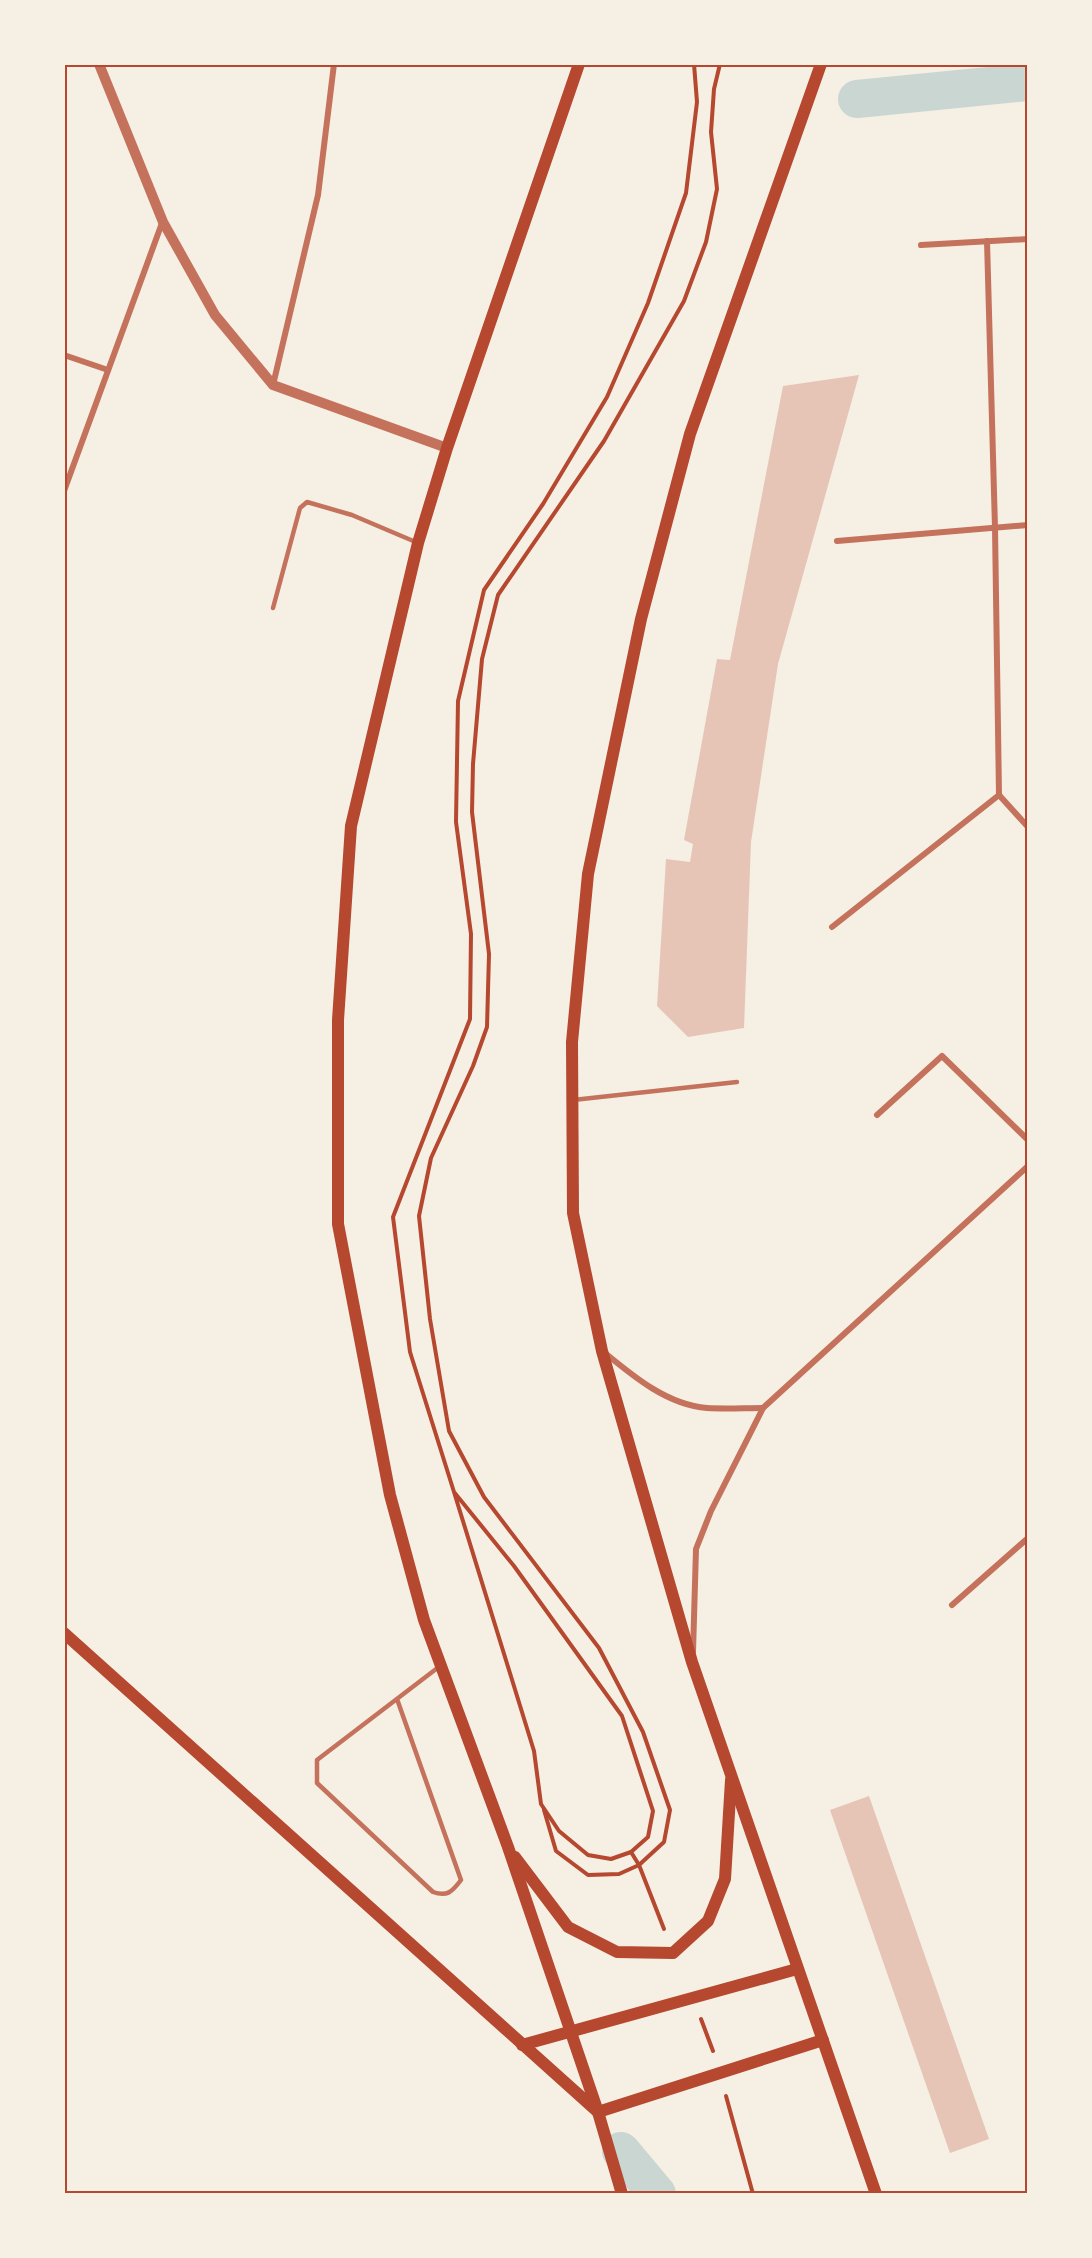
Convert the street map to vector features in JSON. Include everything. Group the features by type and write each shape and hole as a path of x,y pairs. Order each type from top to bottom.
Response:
{"main road":[{"path":"579,64 447,448 418,543 351,826 338,1020 338,1224 390,1495 424,1620 508,1847 598,2112 622,2193"},
{"path":"821,64 690,434 641,619 588,874 572,1042 573,1213 602,1351 692,1662 876,2193"},
{"path":"64,1633 598,2112"},
{"path":"508,1847 568,1927 617,1952 673,1953 708,1921 725,1879 731,1773"},
{"path":"522,2045 797,1969"},
{"path":"598,2112 823,2040"}],"street":[{"path":"99,64 163,222 215,315 273,386 447,448"},
{"path":"273,386 318,195 334,64"},
{"path":"64,491 163,222"},
{"path":"921,245 1028,239"},
{"path":"987,241 999,795 1028,827"},
{"path":"64,355 108,370"},
{"path":"837,541 1028,525"},
{"path":"832,927 999,795"},
{"path":"877,1115 942,1056 1028,1140"},
{"path":"692,1662 696,1549 711,1511 763,1408 1028,1166"},
{"path":"602,1351 639,1382 679,1401 704,1408 763,1408"},
{"path":"952,1605 1028,1538"}],"lane":[{"path":"273,608 300,508 307,502 352,515 418,543"},
{"path":"572,1100 737,1082"},
{"path":"397,1699 461,1880 452,1892 443,1895 433,1892 317,1783 317,1760 397,1699 441,1666"}],"path":[{"path":"454,1492 514,1566 622,1716 653,1811 648,1837 631,1852 611,1858 588,1855 559,1831 542,1804 534,1751 410,1352 393,1217 470,1019 471,934 456,822 458,701 484,590 543,504 607,397 648,303 686,194 697,102 694,64"}],"building":[{"path":"859,375 778,664 751,842 744,1028 688,1037 657,1006 666,859 690,862 693,844 684,840 717,659 730,660 783,386"},
{"path":"869,1796 989,2139 950,2153 830,1810"}],"waterway":[{"path":"857,99 1028,82"},
{"path":"621,2151 657,2194"}]}
